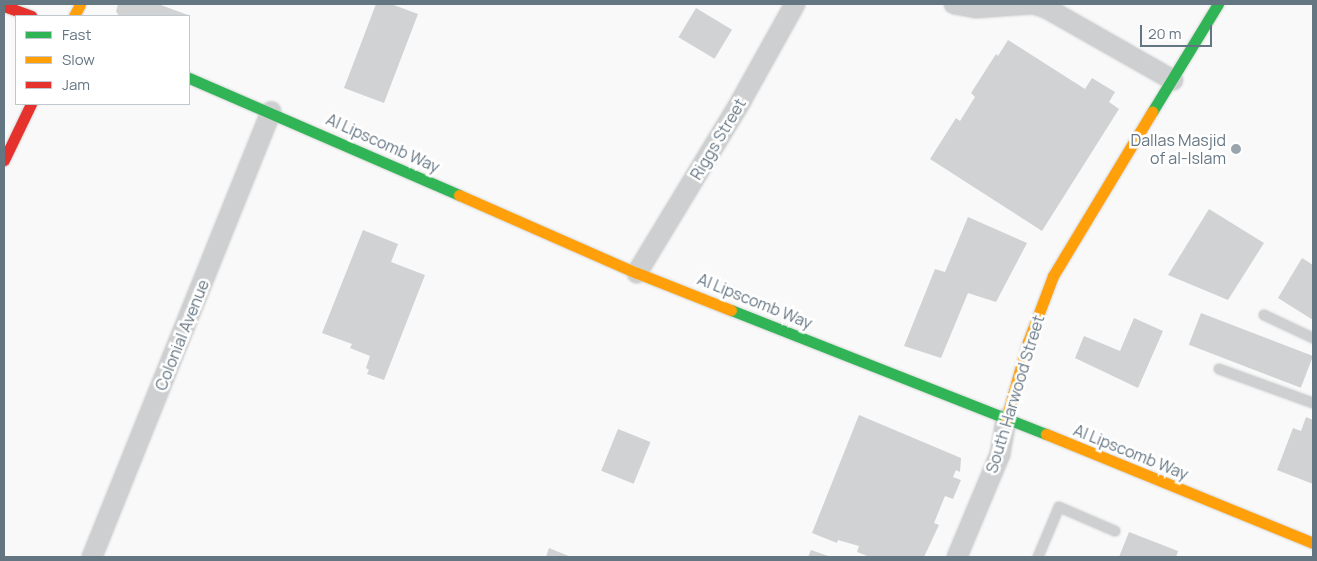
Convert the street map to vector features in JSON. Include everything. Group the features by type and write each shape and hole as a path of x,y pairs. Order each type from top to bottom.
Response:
{"street":[{"name":"Riggs Street","path":"637,273 741,101 794,4"},
{"path":"954,4 976,8 1033,4 1046,8 1173,80"},
{"name":"South Harwood Street","path":"959,557 1000,454 1006,419 1025,350 1054,276 1218,4"},
{"path":"4,6 28,15"},
{"name":"Al Lipscomb Way","path":"190,78 272,112 637,273 1313,543"},
{"path":"4,160 31,105"},
{"name":"Colonial Avenue","path":"92,557 272,112"}],"lane":[{"path":"1264,315 1313,338"},
{"path":"1219,368 1313,403"},
{"path":"1038,557 1059,507 1115,531"}],"building":[{"path":"118,4 158,4 188,15 118,15 116,11"},
{"path":"376,4 391,4 418,14 384,103 344,88"},
{"path":"696,8 732,30 714,59 678,37"},
{"path":"1008,40 1085,89 1092,78 1115,92 1109,102 1119,109 1042,231 930,159 956,118 960,121 975,97 971,93 996,54 998,56"},
{"path":"1209,209 1264,243 1228,300 1168,275"},
{"path":"968,217 1027,243 996,302 968,293 941,358 904,346 935,269 945,272"},
{"path":"363,230 398,244 391,262 425,275 384,380 367,374 369,370 366,368 370,356 350,348 352,344 322,333"},
{"path":"1302,258 1313,265 1313,320 1278,298"},
{"path":"1201,313 1313,356 1301,388 1189,345"},
{"path":"1134,318 1163,331 1138,388 1075,358 1084,336 1120,351"},
{"path":"859,415 961,458 960,472 956,470 953,477 961,480 953,499 945,496 934,523 939,525 924,557 870,557 857,552 859,546 838,540 837,543 812,533"},
{"path":"1306,417 1313,420 1313,484 1277,470 1293,428 1301,431"},
{"path":"618,429 650,442 634,484 601,471"},
{"path":"1129,532 1178,551 1176,557 1119,557"},
{"path":"549,548 571,557 546,557"},
{"path":"811,550 831,557 808,557"}],"traffic: fast":[{"path":"1152,112 1218,4"},
{"path":"190,78 459,195"},
{"path":"731,310 1046,434"}],"traffic: slow":[{"path":"74,15 80,4"},
{"path":"1006,419 1028,342 1053,276 1152,112"},
{"path":"459,195 637,273 731,310"},
{"path":"1046,434 1313,543"}],"traffic: jam":[{"path":"4,6 28,15"},
{"path":"4,160 31,105"}],"place":[{"name":"Dallas Masjid of al-Islam","path":"1236,149"}]}
